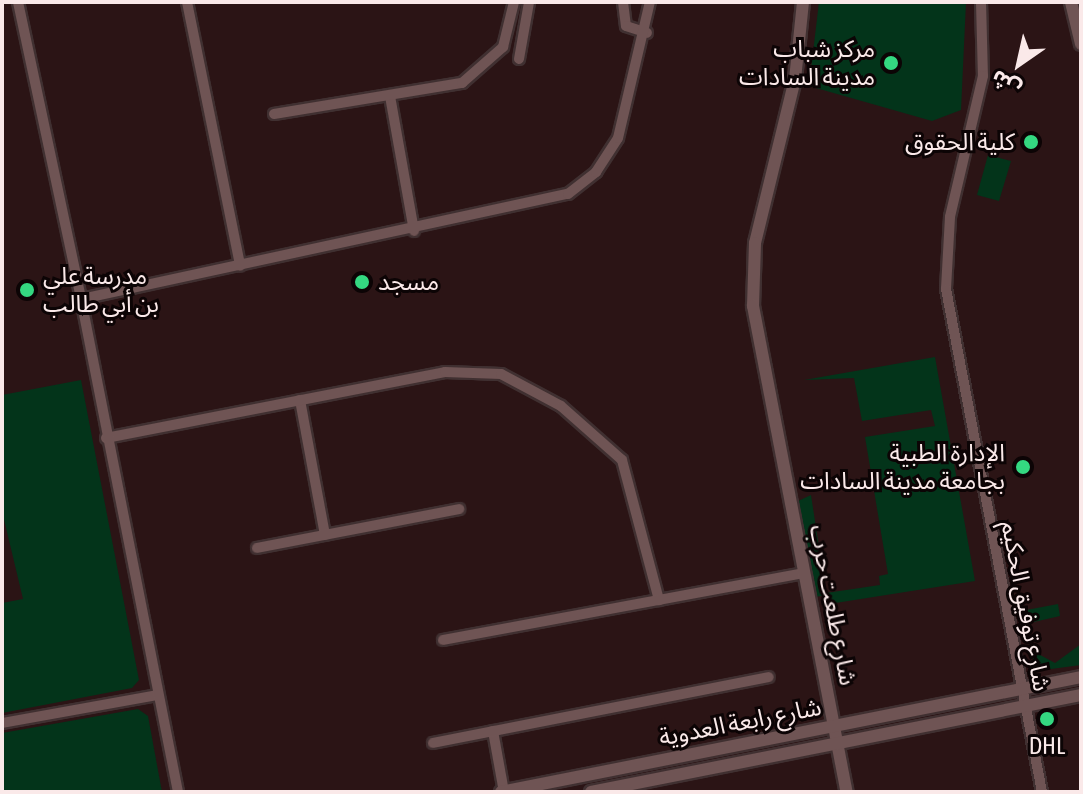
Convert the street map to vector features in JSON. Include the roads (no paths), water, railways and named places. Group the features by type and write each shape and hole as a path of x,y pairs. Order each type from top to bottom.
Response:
{"street":[{"path":"18,2 81,299 178,792"},
{"path":"187,2 240,266"},
{"path":"274,114 452,86 481,72 508,37 514,2"},
{"path":"519,59 529,2"},
{"path":"623,2 626,26 647,33"},
{"path":"81,299 547,204 588,181 618,138 647,33 650,2"},
{"name":"شارع طلعت حرب","path":"803,2 795,79 758,222 752,285 847,792"},
{"name":"شارع توفيق الحكيم","path":"981,2 983,76 950,217 946,289 1042,792"},
{"path":"1071,2 1081,40"},
{"path":"390,96 414,231"},
{"path":"106,438 464,371 501,374 534,390 622,460 659,600"},
{"path":"300,400 325,535"},
{"path":"257,548 459,509"},
{"path":"443,640 804,573"},
{"path":"433,743 769,677"},
{"name":"شارع رابعة العدوية","path":"502,792 1081,677"},
{"path":"2,723 158,695"},
{"name":"شارع رابعة العدوية","path":"591,792 1081,695"},
{"path":"493,731 502,792"}],"place":[{"name":"مركز شباب مدينة السادات","path":"891,63"},
{"name":"كلية الحقوق","path":"1031,142"},
{"name":"مسجد","path":"362,282"},
{"name":"مدرسة علي بن أبي طالب","path":"27,290"},
{"name":"الإدارة الطبية بجامعة مدينة السادات","path":"1023,467"},
{"name":"DHL","path":"1047,719"}]}
